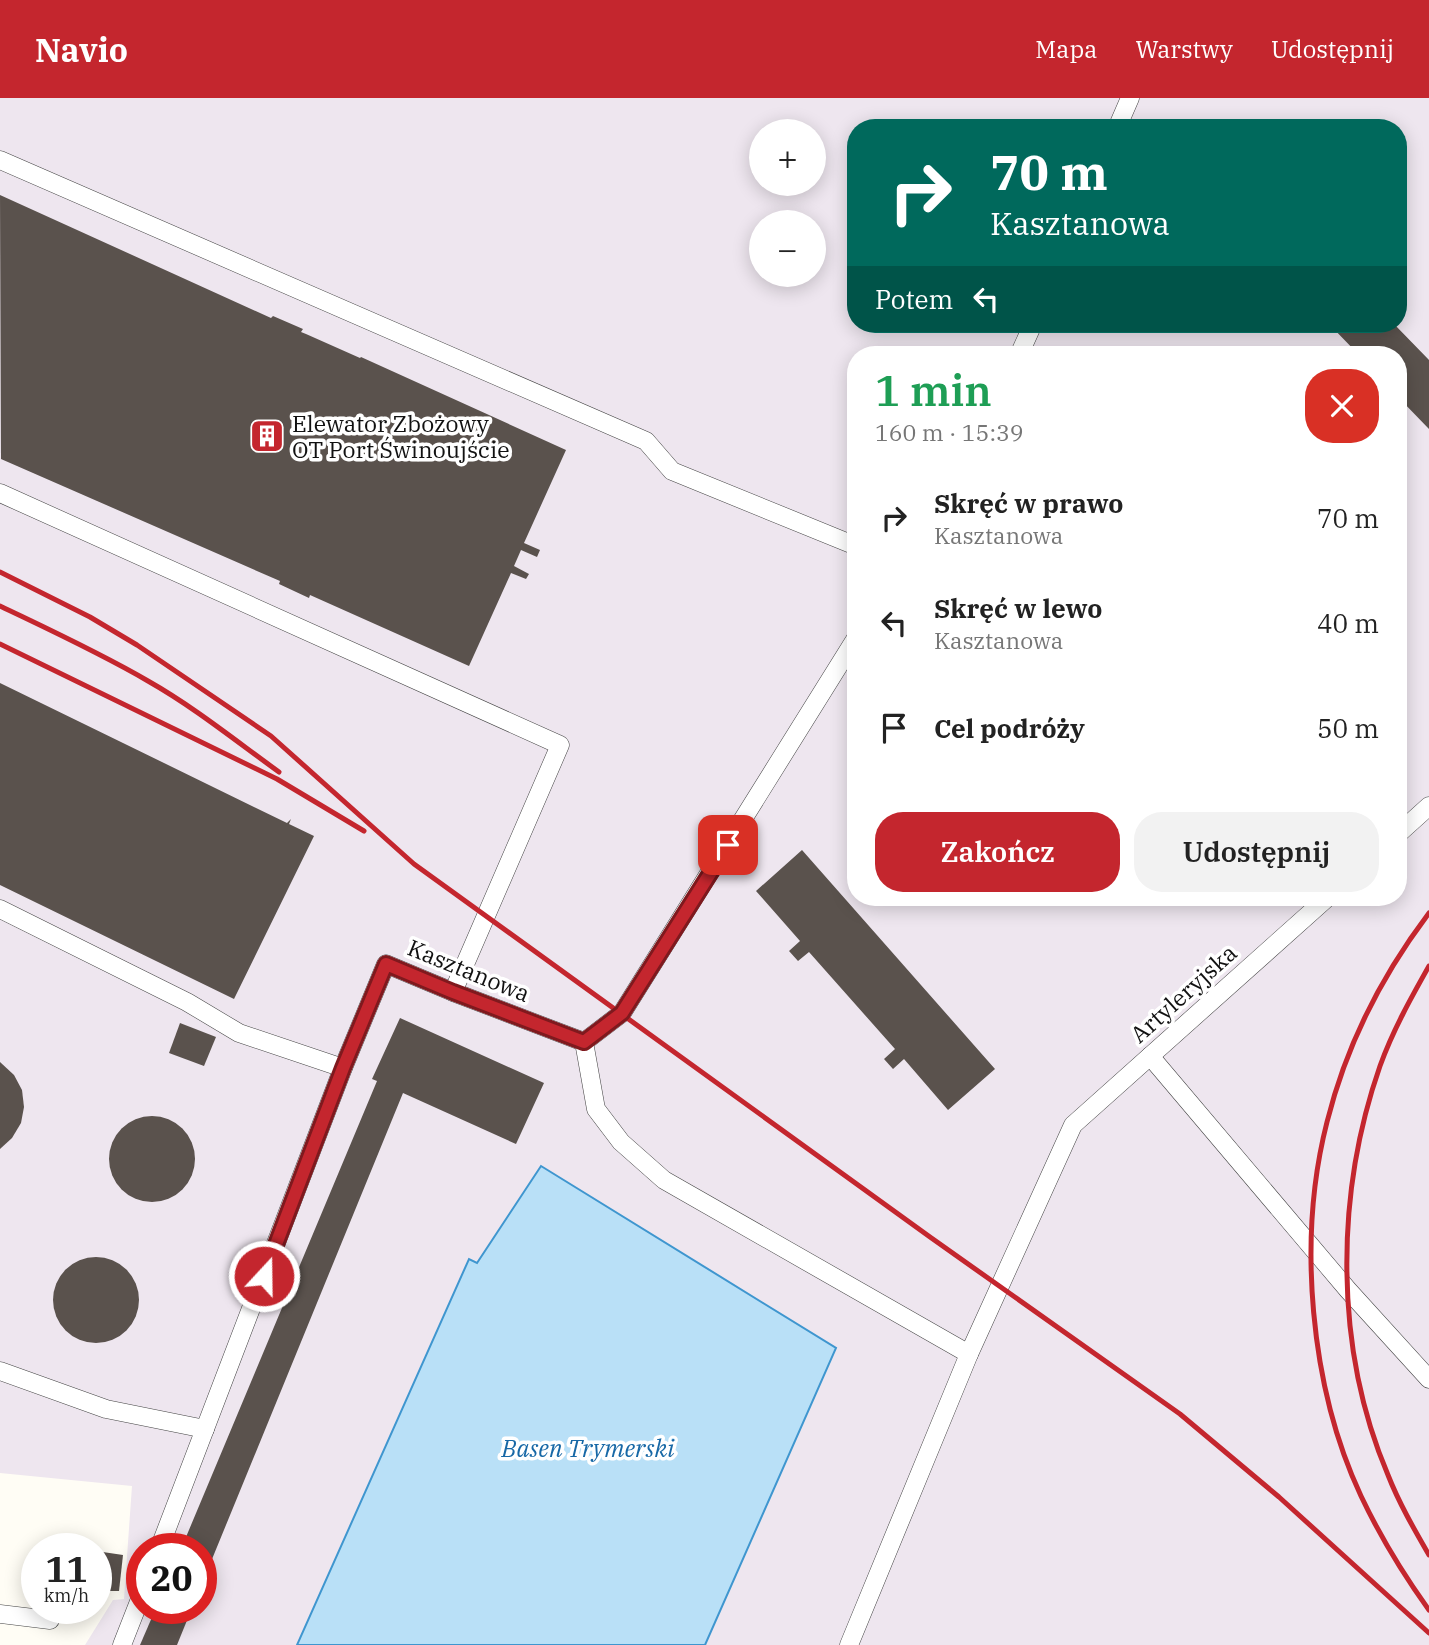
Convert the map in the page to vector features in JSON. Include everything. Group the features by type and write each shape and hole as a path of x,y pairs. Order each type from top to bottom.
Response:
{"lane":[{"path":"1121,119 1130,98"},
{"path":"0,160 646,441 672,471 847,542"},
{"path":"0,493 560,745 453,992"},
{"path":"847,652 629,1003 622,1013 584,1042 596,1109 621,1142 664,1180 969,1353 849,1645"},
{"path":"1407,826 1429,806"},
{"name":"Artyleryjska","path":"969,1353 1073,1125 1318,906"},
{"path":"0,909 187,1002 240,1034 343,1068"},
{"name":"Kasztanowa","path":"165,1533 343,1068 386,964 584,1042"},
{"path":"1150,1056 1349,1290 1429,1379"},
{"path":"0,1371 106,1409 205,1429"},
{"path":"0,1614 21,1617"},
{"path":"122,1645 130,1624"}],"shaded area":[{"path":"0,98 1429,98 1429,1645 705,1645 836,1348 477,1263 470,1259 297,1645 85,1645 98,1624 112,1624 112,1602 124,1599 126,1571 126,1624 217,1624 217,1533 129,1533 132,1486 0,1473"}],"water":[{"name":"Basen Trymerski","path":"541,1166 836,1348 705,1645 297,1645 469,1259 477,1263"}],"building":[{"name":"Elewator Zbożowy OT Port Świnoujście","path":"0,195 271,318 273,316 303,329 301,332 566,450 524,543 540,550 537,557 521,550 514,566 529,574 526,579 511,573 469,666 310,595 309,598 279,584 280,581 1,459"},
{"path":"1338,333 1403,333 1429,360 1429,429 1407,406 1407,346 1350,346"},
{"path":"0,683 287,823 291,819 289,824 314,836 234,999 0,885"},
{"path":"802,850 847,901 847,906 851,906 995,1069 948,1110 904,1059 893,1069 884,1059 895,1049 809,952 798,961 789,951 800,941 756,891"},
{"path":"400,1018 544,1083 516,1144 403,1093 217,1547 217,1533 188,1533 377,1081 372,1079"},
{"path":"180,1023 216,1037 204,1066 169,1053"},
{"path":"0,1062 14,1075 22,1090 24,1107 21,1123 12,1138 0,1149"},
{"path":"152,1116 176,1123 188,1135 195,1159 188,1183 176,1195 152,1202 128,1195 116,1183 109,1159 116,1135 128,1123"},
{"path":"96,1257 120,1264 132,1276 139,1300 132,1324 120,1336 96,1343 72,1336 60,1324 53,1300 60,1276 72,1264"},
{"path":"112,1553 123,1555 119,1591 112,1591"},
{"path":"149,1624 186,1624 177,1645 140,1645"}],"railway":[{"path":"0,572 90,617 137,645 271,736 414,864 1180,1414 1279,1497 1429,1633"},
{"path":"0,606 93,651 165,691 279,772"},
{"path":"0,644 277,779 364,831"},
{"path":"1429,913 1381,986 1344,1066 1327,1122 1318,1167 1312,1214 1311,1263 1320,1361 1330,1408 1344,1453 1376,1526 1429,1610"},
{"path":"1429,966 1391,1040 1365,1115 1355,1166 1347,1271 1350,1324 1358,1376 1370,1426 1397,1496 1429,1555"}],"place":[{"name":"Elewator Zbożowy OT Port Świnoujście","path":"267,436"}],"route":[{"path":"264,1276 343,1068 386,964 584,1042 622,1013 728,845"}]}
